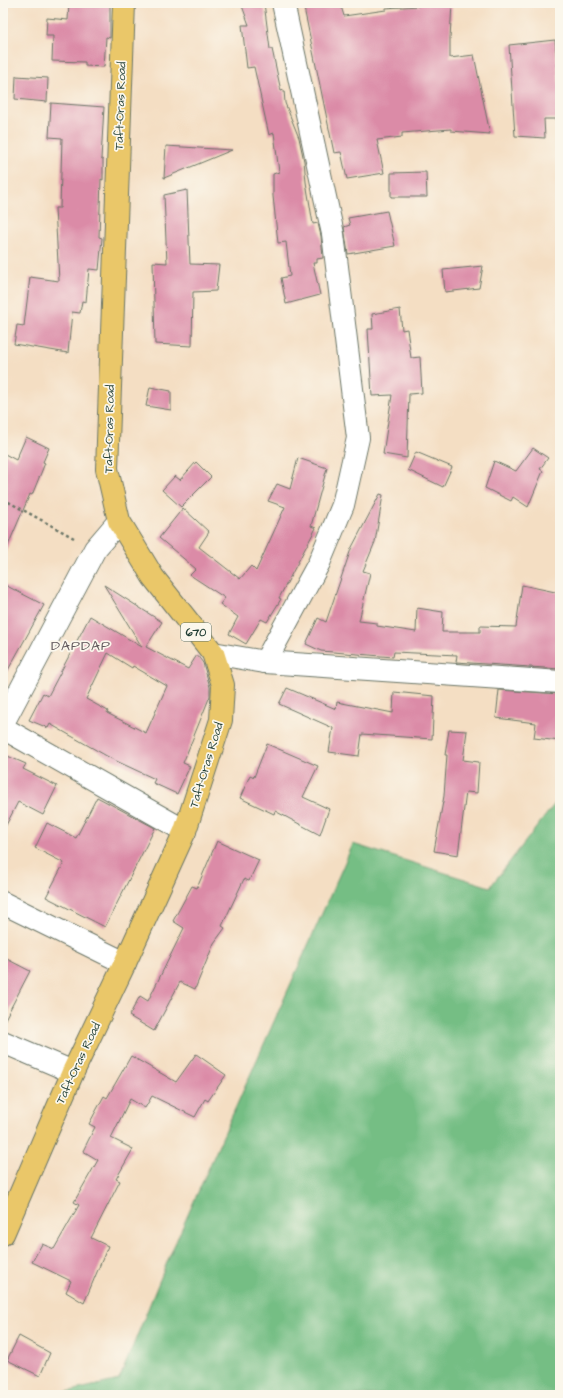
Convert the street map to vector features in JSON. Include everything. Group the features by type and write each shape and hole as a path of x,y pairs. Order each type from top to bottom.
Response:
{"main road":[{"name":"Taft-Oras Road","path":"3,1234 73,1072 125,963 185,831 220,720 223,685 213,653 153,577 119,521 106,469 124,3"}],"street":[{"path":"265,662 319,563 343,506 358,438 334,234 283,3"},
{"path":"3,723 95,549 119,521"},
{"path":"213,653 265,662 560,682"},
{"path":"3,728 185,831"},
{"path":"3,903 125,963"},
{"path":"3,1042 73,1072"}],"path":[{"path":"3,499 95,549"}],"green space":[{"path":"560,797 560,1395 53,1395 119,1380 170,1255 353,844 490,887"}],"building":[{"path":"69,3 110,3 110,38 106,37 104,67 85,66 85,62 52,61 53,36 46,36 47,18 68,20"},
{"path":"241,3 264,3 270,49 272,49 281,91 284,90 285,103 299,138 304,161 313,224 318,223 321,236 323,258 317,259 317,263 313,263 320,295 286,304 281,278 290,276 286,242 278,243 273,196 273,174 279,172 274,133 269,135 254,67 247,68 242,25 249,25"},
{"path":"303,3 340,3 344,16 386,10 386,8 419,6 419,3 452,3 450,58 474,55 490,134 451,131 451,129 402,133 402,137 377,140 384,173 347,179 341,152 334,153"},
{"path":"555,40 560,95 560,119 544,119 545,138 515,136 509,45"},
{"path":"16,76 48,78 47,102 15,99"},
{"path":"51,103 104,107 101,159 103,160 103,180 101,179 99,237 102,238 99,270 89,269 86,302 82,301 80,313 72,312 68,353 14,344 17,325 24,326 30,277 59,281 55,208 60,208 62,138 49,137"},
{"path":"166,146 232,150 164,178"},
{"path":"426,172 427,197 391,197 391,173"},
{"path":"187,190 190,264 219,265 216,291 193,292 192,346 155,344 153,262 167,263 164,195"},
{"path":"387,211 395,246 348,254 344,227 350,225 348,218"},
{"path":"483,266 479,288 445,292 443,270"},
{"path":"400,309 402,330 407,329 411,358 420,357 422,393 409,394 407,458 383,454 392,395 372,396 368,329 373,329 372,314"},
{"path":"150,387 171,391 171,410 146,406"},
{"path":"26,437 49,448 43,462 45,463 32,495 30,494 3,557 3,453 16,460"},
{"path":"533,448 548,458 540,469 543,471 528,507 513,497 511,501 485,488 494,461 516,471"},
{"path":"416,452 452,467 443,487 408,470"},
{"path":"298,458 327,468 311,526 316,528 279,598 281,599 267,622 261,619 246,644 229,634 238,617 220,604 225,598 190,575 196,569 159,538 183,508 209,532 199,547 240,579 251,566 256,571 285,507 268,501 277,484 290,489"},
{"path":"196,462 211,477 181,507 162,490 175,476 180,480"},
{"path":"380,494 383,495 375,542 363,571 370,573 359,621 377,623 377,626 416,632 417,608 443,612 442,632 480,632 480,626 516,627 522,585 560,593 560,669 456,662 457,655 394,652 393,657 321,651 306,644 318,618 326,622 351,549"},
{"path":"3,584 44,605 3,679"},
{"path":"104,585 162,622 146,647 188,669 197,655 203,663 210,687 210,696 183,763 190,766 177,794 153,783 155,779 112,759 50,724 48,728 29,720 43,693 48,696 90,616 142,647","holes":["108,653 132,668 133,666 167,686 146,733 107,713 108,711 86,699"]},
{"path":"287,688 336,709 337,702 393,713 394,692 434,696 432,739 362,734 359,756 329,752 333,728 279,704"},
{"path":"499,690 560,694 560,741 534,738 536,723 496,718"},
{"path":"449,730 467,731 463,760 479,762 477,793 466,792 458,855 434,851 444,796 447,755 445,755"},
{"path":"267,744 318,766 303,797 329,809 320,835 275,811 274,814 240,798 250,775 254,777"},
{"path":"3,754 26,764 23,769 57,786 43,815 18,802 3,831"},
{"path":"97,797 155,828 105,927 46,897 64,863 35,848 47,823 76,838"},
{"path":"217,841 259,860 249,881 244,879 222,926 225,928 214,943 195,989 180,982 154,1031 129,1016 140,996 148,1001 184,928 173,921 192,886 197,888"},
{"path":"3,957 30,971 3,1023"},
{"path":"196,1054 226,1075 208,1101 205,1099 195,1117 152,1096 145,1108 130,1099 111,1138 133,1149 116,1179 120,1181 91,1238 108,1246 84,1303 66,1292 71,1281 32,1262 42,1244 54,1249 79,1205 74,1202 98,1160 83,1151 95,1127 89,1124 104,1096 107,1098 131,1056 176,1082"},
{"path":"19,1336 50,1353 40,1376 7,1360"}],"district":[{"name":"DAPDAP","path":"81,645"}]}
